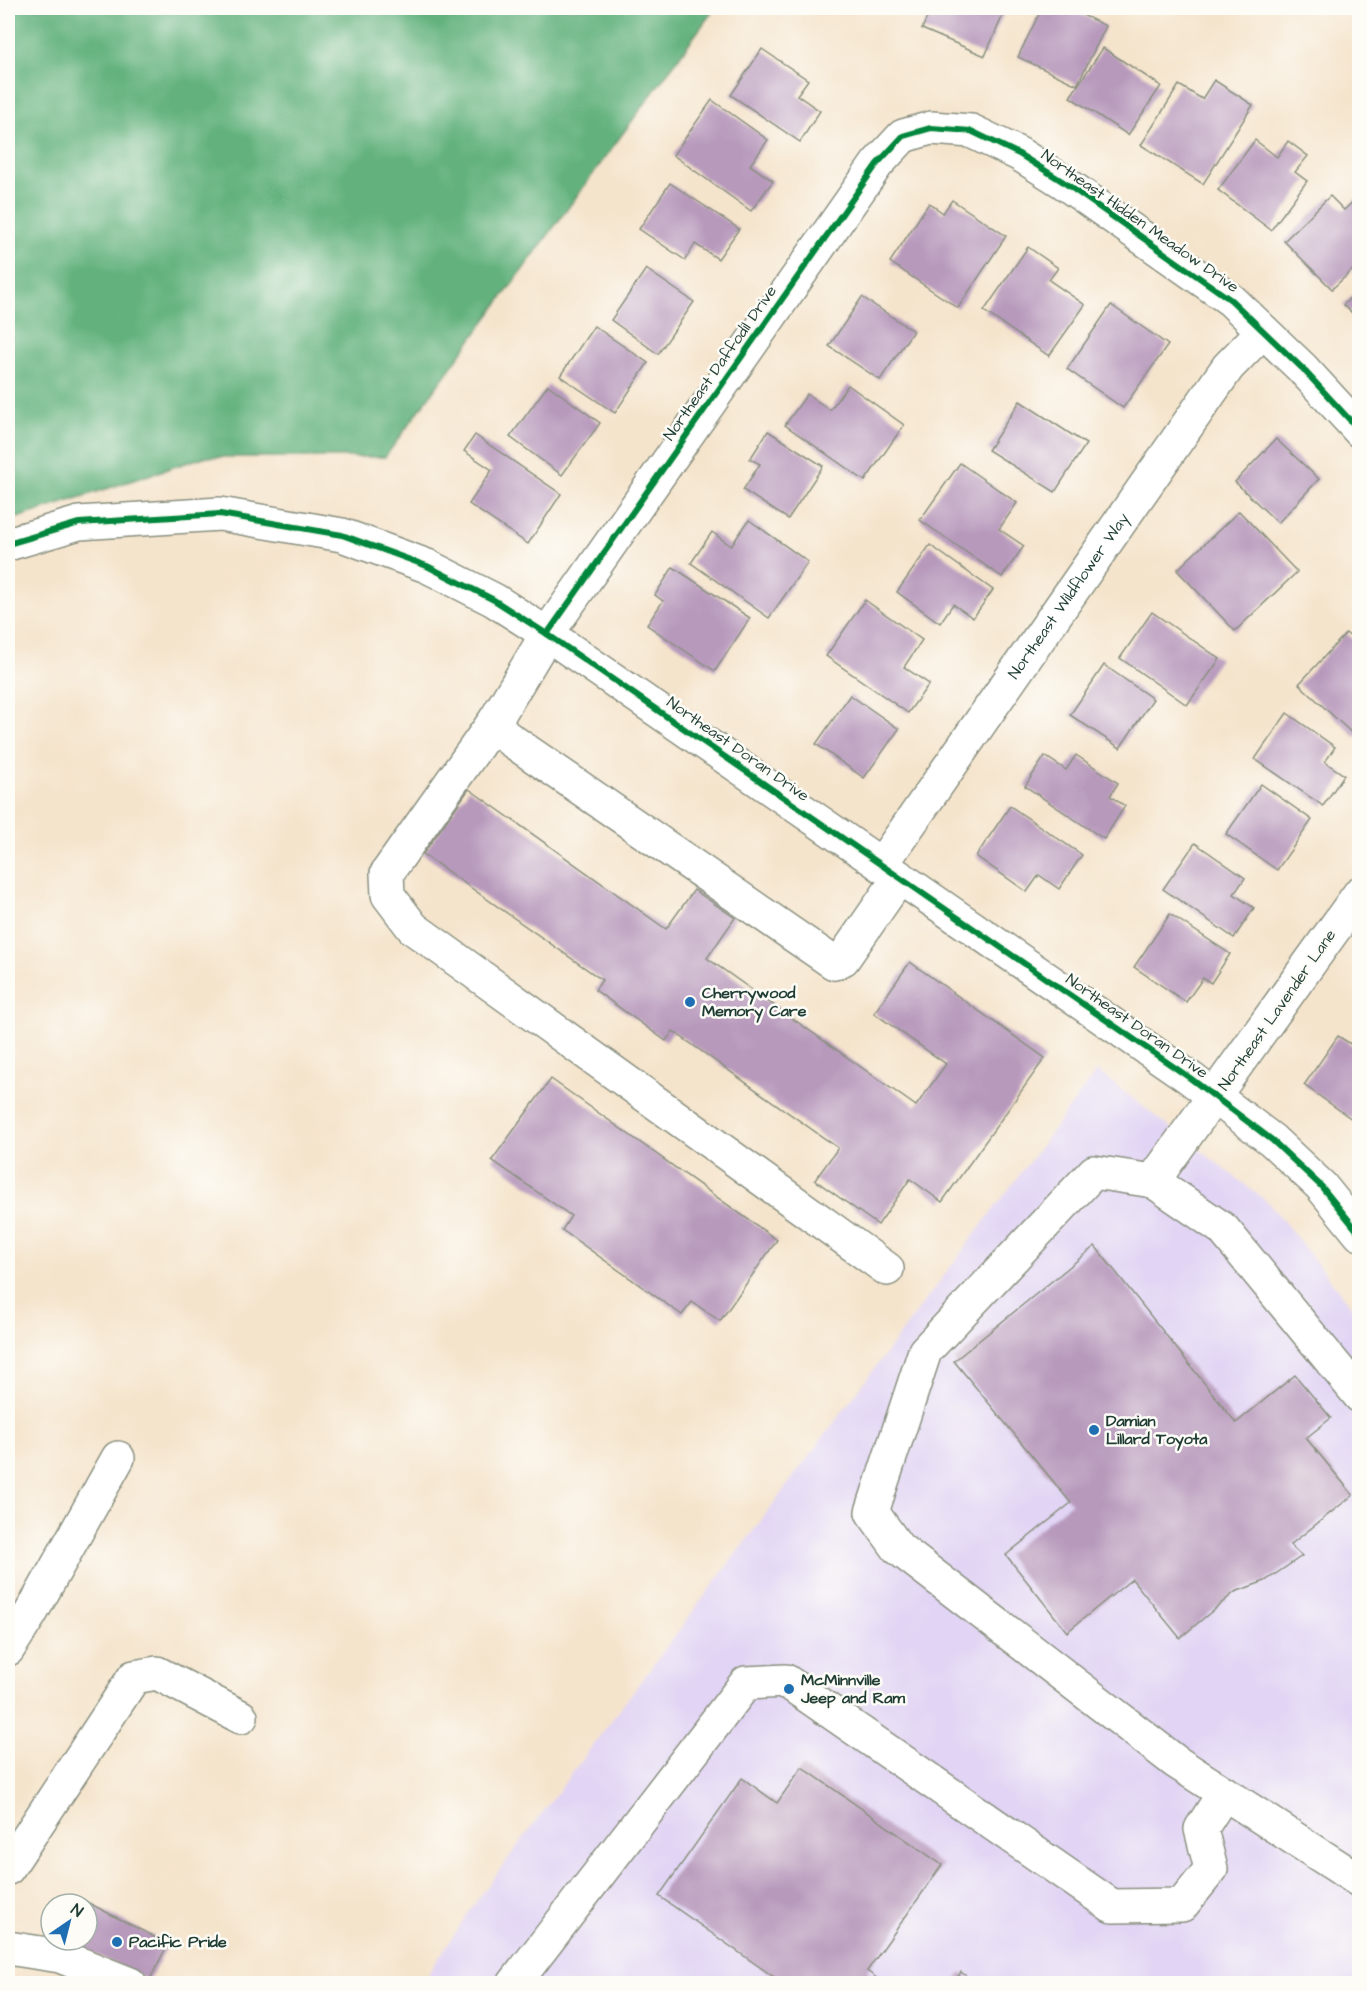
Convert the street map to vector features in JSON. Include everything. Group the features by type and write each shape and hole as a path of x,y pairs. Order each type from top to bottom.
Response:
{"street":[{"name":"Northeast Hidden Meadow Drive","path":"931,128 971,131 1028,160 1231,300 1302,368 1359,431"},
{"name":"Northeast Daffodil Drive","path":"887,1269 413,928 388,895 387,873 496,720 547,634 877,164 903,136 931,128"},
{"name":"Northeast Wildflower Way","path":"496,720 502,734 834,963 843,960 890,871 1228,366 1263,331"},
{"name":"Northeast Doran Drive","path":"8,544 79,523 220,514 342,535 427,566 494,600 547,634 1215,1097 1272,1140 1321,1186 1359,1234"},
{"name":"Northeast Lavender Lane","path":"1154,1181 1359,893"},
{"path":"1359,1396 1222,1229 1154,1181 1094,1172 925,1351 872,1512 898,1548 1176,1761 1359,1881"},
{"path":"8,1649 31,1613 118,1458"},
{"path":"8,1868 134,1677 157,1672 241,1717"},
{"path":"514,1983 746,1683 786,1681 1112,1906 1182,1905 1210,1869 1201,1829 1224,1793"},
{"path":"8,1948 60,1956 130,1983"}],"shaded area":[{"name":"Damian Lillard Toyota","path":"1097,1071 1269,1203 1359,1316 1359,1983 422,1984 472,1907"}],"green space":[{"path":"8,8 715,8 385,457 204,457 8,521"}],"building":[{"path":"931,8 1006,8 985,56 922,29"},
{"path":"1042,8 1068,8 1106,26 1077,85 1018,57"},
{"path":"1103,48 1161,86 1128,135 1070,97"},
{"path":"762,49 808,80 797,95 820,111 800,142 731,95"},
{"path":"1214,80 1253,105 1203,184 1141,145 1179,85 1202,99"},
{"path":"712,100 768,140 750,165 773,181 751,211 673,155"},
{"path":"1255,140 1277,157 1288,141 1308,156 1295,172 1307,181 1271,230 1218,190"},
{"path":"670,183 739,229 718,259 695,244 685,260 639,229"},
{"path":"1330,196 1344,210 1358,197 1360,198 1360,263 1332,289 1284,241"},
{"path":"952,200 1006,236 958,308 890,262 929,203 943,213"},
{"path":"1028,247 1058,268 1049,280 1085,305 1049,356 984,311"},
{"path":"646,269 694,302 658,354 611,320"},
{"path":"1360,288 1360,320 1343,305"},
{"path":"862,297 913,331 880,380 829,346"},
{"path":"1111,305 1168,345 1123,408 1067,369"},
{"path":"594,326 648,363 615,413 560,376"},
{"path":"548,385 600,423 562,475 510,437"},
{"path":"848,385 904,425 865,481 785,425 807,394 830,410"},
{"path":"1020,401 1086,444 1055,492 988,450"},
{"path":"768,431 823,466 788,519 743,490 760,464 750,459"},
{"path":"475,435 561,494 528,544 469,504 492,470 464,451"},
{"path":"1276,439 1319,479 1278,523 1235,482"},
{"path":"960,463 1017,503 999,529 1024,546 1002,577 920,520"},
{"path":"1239,511 1297,572 1235,631 1177,570"},
{"path":"749,520 808,562 769,618 691,563 712,532 731,546"},
{"path":"930,545 993,590 973,618 953,604 940,623 897,592"},
{"path":"673,567 750,618 715,671 647,625 663,601 655,595"},
{"path":"865,600 922,640 904,667 929,684 908,713 826,656"},
{"path":"1152,612 1220,659 1187,705 1120,658"},
{"path":"1346,633 1360,645 1360,733 1356,737 1299,684"},
{"path":"1104,665 1153,699 1120,748 1070,715"},
{"path":"850,695 899,729 864,778 816,744"},
{"path":"1287,713 1335,747 1325,762 1344,775 1323,806 1255,759"},
{"path":"1076,755 1118,783 1110,796 1125,806 1104,839 1025,786 1045,756 1066,770"},
{"path":"1261,784 1312,820 1277,870 1226,834"},
{"name":"Cherrywood Memory Care","path":"469,789 666,929 694,890 735,918 707,958 916,1106 946,1064 874,1013 910,962 1045,1058 942,1202 910,1179 878,1225 815,1180 838,1148 673,1031 666,1041 595,990 602,980 423,854"},
{"path":"1010,806 1082,855 1059,889 1039,875 1027,892 976,856"},
{"path":"1195,843 1245,878 1234,894 1254,908 1234,938 1163,889"},
{"path":"1170,914 1230,954 1211,983 1203,978 1186,1002 1134,967"},
{"path":"1338,1036 1360,1050 1360,1109 1352,1119 1304,1085"},
{"path":"551,1079 777,1240 720,1321 692,1302 682,1315 562,1230 571,1216 492,1160"},
{"path":"1095,1246 1236,1423 1295,1375 1331,1418 1306,1438 1353,1495 1290,1545 1302,1556 1265,1581 1235,1592 1180,1638 1132,1579 1067,1632 1006,1555 1071,1503 954,1361"},
{"path":"802,1767 942,1865 867,1971 885,1984 784,1984 659,1896 742,1778 777,1803"},
{"name":"Pacific Pride","path":"99,1908 168,1944 149,1981 90,1952 99,1952"},
{"path":"961,1972 977,1984 953,1984"}],"cycle path":[{"path":"547,634 877,164 903,136 931,128 971,131 1019,154 1062,181 1231,300 1302,368 1360,431"},
{"path":"8,544 79,523 220,514 342,535 427,566 494,600 547,634 1190,1078 1272,1140 1321,1186 1360,1234"}],"place":[{"name":"Cherrywood Memory Care","path":"690,1002"},
{"name":"Damian Lillard Toyota","path":"1094,1430"},
{"name":"McMinnville Jeep and Ram","path":"789,1689"},
{"name":"Pacific Pride","path":"117,1942"}]}
